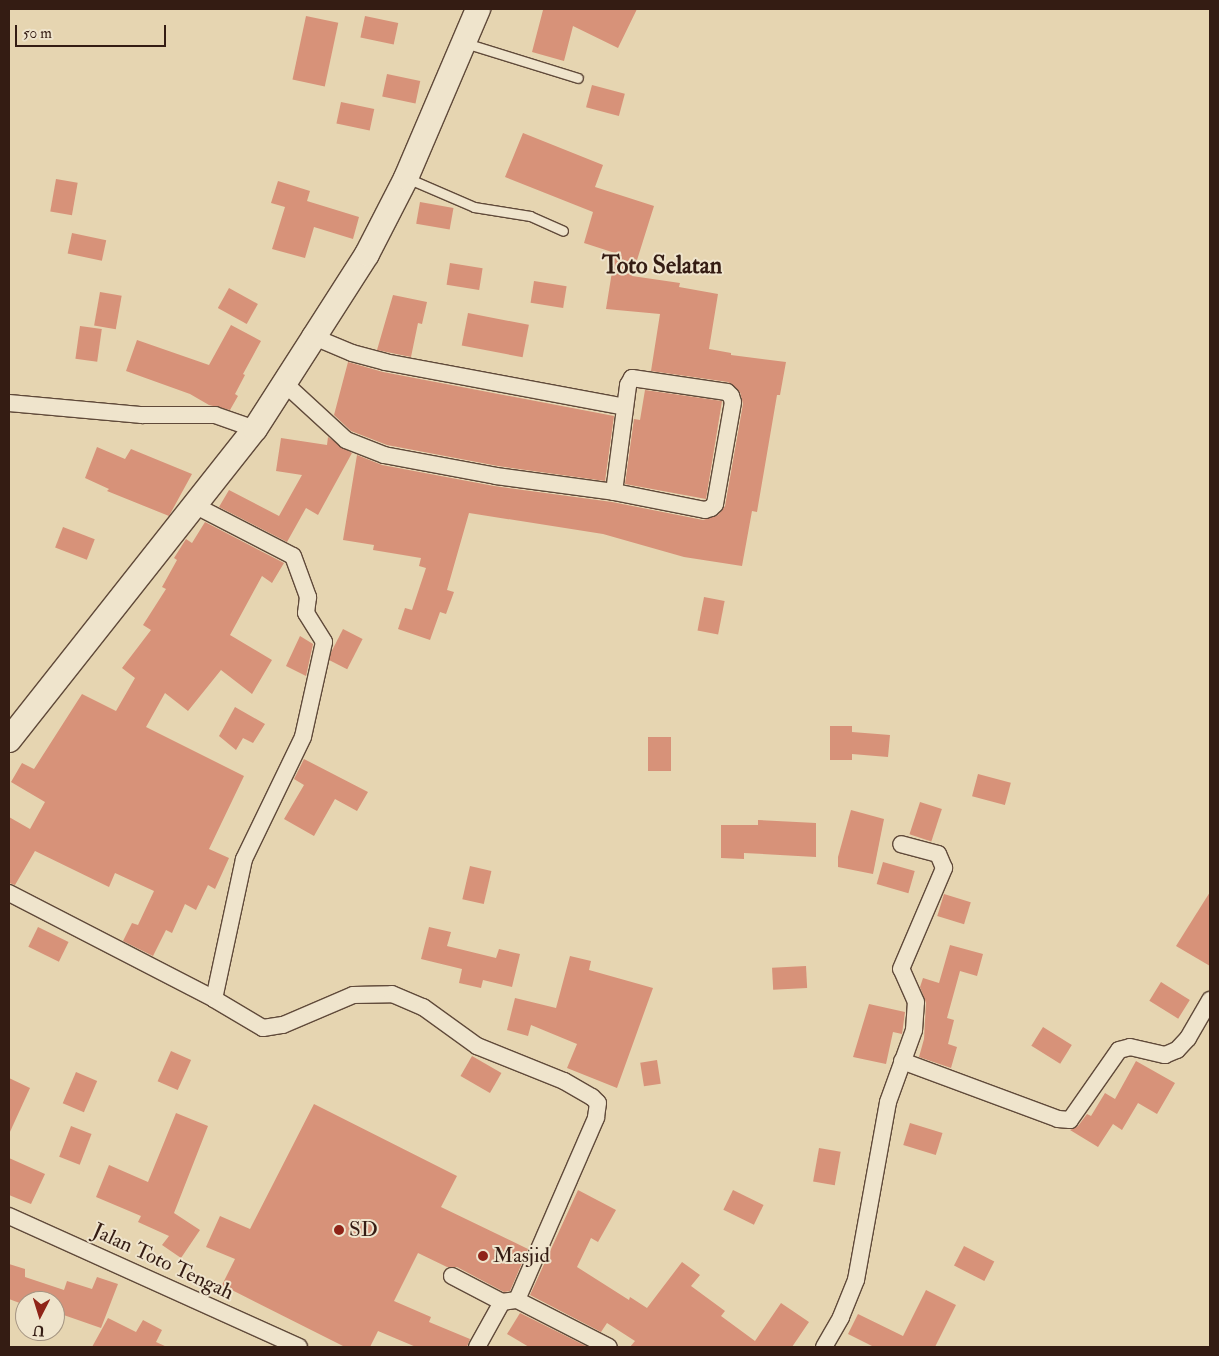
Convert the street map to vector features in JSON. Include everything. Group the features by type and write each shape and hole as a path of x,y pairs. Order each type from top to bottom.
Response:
{"main road":[{"path":"9,740 255,429 283,382 367,254 406,178 478,9"}],"street":[{"path":"314,337 352,353 384,362 562,397 625,406"},
{"path":"283,382 346,440 384,455 496,476 614,492 705,510 715,504 734,402 727,392 638,377 630,381 614,492"},
{"path":"9,403 142,415 215,415 255,429"},
{"path":"194,505 293,556 308,597 306,612 324,642 303,737 244,859 214,999"},
{"path":"824,1347 841,1318 856,1280 888,1102 914,1030 916,1002 901,969 944,868 938,854 901,844"},
{"path":"9,893 214,999 254,1025 272,1028 354,995 392,994 423,1007 477,1046 564,1081 598,1103 596,1118 510,1301 476,1347"},
{"path":"902,1061 1058,1119 1070,1120 1119,1050 1130,1047 1165,1054 1177,1050 1188,1038 1210,1000"},
{"name":"Jalan Toto Tengah","path":"9,1216 299,1347"},
{"path":"452,1276 609,1347"}],"lane":[{"path":"463,43 578,78"},
{"path":"406,178 474,206 530,216 563,231"}],"building":[{"path":"539,9 637,9 618,48 573,26 564,61 532,52 543,10"},
{"path":"306,16 338,23 325,86 292,80"},
{"path":"365,16 398,23 394,45 360,38"},
{"path":"387,74 420,81 415,104 382,96"},
{"path":"592,85 625,94 619,116 586,107"},
{"path":"341,102 374,109 370,131 336,124"},
{"path":"523,133 603,165 595,187 654,206 632,276 680,283 679,287 718,294 709,349 731,353 731,355 786,362 780,395 777,395 757,512 752,511 742,566 684,557 603,534 469,513 447,590 454,592 446,614 440,612 430,640 398,629 405,608 412,610 426,568 419,566 421,558 373,550 374,545 343,540 357,455 382,465 494,486 612,502 703,520 718,515 725,506 743,404 740,392 728,382 651,371 660,314 606,309 615,253 584,243 593,212 505,177"},
{"path":"56,179 78,183 72,215 50,211"},
{"path":"278,181 310,191 307,201 359,217 353,239 314,227 305,258 272,249 285,207 271,203"},
{"path":"420,202 453,208 450,230 416,224"},
{"path":"72,233 106,240 102,261 68,254"},
{"path":"450,263 483,268 479,290 447,285"},
{"path":"534,281 567,286 563,308 531,303"},
{"path":"229,288 258,304 247,324 218,308"},
{"path":"100,292 122,296 116,329 94,325"},
{"path":"393,295 427,302 422,324 418,323 411,357 377,350"},
{"path":"468,313 529,325 523,357 462,345"},
{"path":"231,325 261,341 243,374 245,375 235,394 238,396 230,410 209,405 190,394 126,371 137,340 209,365"},
{"path":"80,326 102,329 97,362 75,359"},
{"path":"348,362 383,372 614,416 605,481 498,466 387,445 351,431 334,415"},
{"path":"645,390 722,401 706,499 625,484 634,419 640,420"},
{"path":"328,437 352,453 318,515 306,508 287,542 219,507 229,490 279,516 302,475 276,471 281,438 327,445"},
{"path":"97,447 125,459 131,449 192,474 169,516 107,491 109,489 85,478"},
{"path":"205,522 284,563 272,583 262,576 230,635 272,660 252,694 221,670 188,711 165,693 146,727 244,776 209,849 229,858 215,889 208,885 196,910 185,904 172,933 166,930 153,956 123,941 132,923 138,925 154,891 115,873 109,887 35,851 15,885 9,883 9,817 30,829 45,802 11,782 22,763 34,769 82,694 116,711 135,678 122,668 151,630 143,625 166,589 162,587 177,560 174,558 186,539 192,543"},
{"path":"63,527 95,539 87,560 55,548"},
{"path":"704,597 725,601 718,634 698,630"},
{"path":"343,629 363,639 347,669 328,659"},
{"path":"300,636 313,644 306,676 286,666"},
{"path":"235,707 265,724 253,743 243,738 236,750 219,736"},
{"path":"830,726 852,726 852,732 890,735 888,757 852,754 852,760 830,760"},
{"path":"648,737 671,737 671,771 648,771"},
{"path":"304,759 368,792 357,811 335,799 314,836 284,819 304,785 294,779"},
{"path":"978,774 1011,783 1005,805 972,796"},
{"path":"920,802 942,809 931,841 909,834"},
{"path":"851,810 884,819 873,874 838,867 838,857"},
{"path":"758,820 816,823 816,857 744,853 744,859 721,858 721,825 758,825"},
{"path":"883,862 915,871 908,893 877,884"},
{"path":"470,866 491,871 484,904 462,899"},
{"path":"1210,892 1210,966 1176,946"},
{"path":"944,894 971,902 964,924 937,916"},
{"path":"38,927 69,942 59,962 28,947"},
{"path":"429,927 451,932 447,946 496,958 499,949 520,954 512,987 483,980 481,988 459,983 462,969 421,959"},
{"path":"950,945 983,954 977,976 960,971 947,1018 954,1020 948,1044 957,1047 951,1068 919,1057 924,1039 926,1003 920,987 923,978 939,983"},
{"path":"570,956 591,961 589,970 653,988 617,1088 567,1068 577,1044 531,1025 528,1036 507,1030 515,998 556,1008"},
{"path":"806,966 807,988 773,990 772,968"},
{"path":"1161,982 1190,1000 1178,1019 1149,1001"},
{"path":"869,1004 905,1012 902,1034 893,1032 886,1064 853,1057"},
{"path":"1043,1027 1072,1045 1060,1064 1031,1046"},
{"path":"171,1051 191,1060 178,1090 158,1081"},
{"path":"472,1056 501,1073 490,1093 460,1076"},
{"path":"657,1060 661,1084 644,1086 640,1063"},
{"path":"1136,1061 1175,1083 1157,1114 1138,1103 1122,1130 1113,1124 1098,1147 1070,1130 1078,1126 1087,1114 1091,1116 1105,1093 1115,1099"},
{"path":"76,1072 97,1081 84,1112 63,1103"},
{"path":"9,1078 30,1088 9,1134"},
{"name":"SD","path":"314,1104 457,1176 441,1207 528,1249 510,1291 504,1292 457,1267 447,1267 418,1253 394,1301 431,1317 429,1322 470,1339 467,1347 416,1347 378,1331 370,1347 345,1347 222,1285 235,1259 206,1247 220,1216 250,1229"},
{"path":"176,1113 208,1126 174,1213 200,1230 181,1258 162,1245 169,1236 138,1222 141,1216 96,1197 109,1165 148,1182"},
{"path":"910,1123 943,1133 936,1155 903,1145"},
{"path":"71,1126 92,1134 80,1165 59,1157"},
{"path":"819,1148 841,1152 835,1185 813,1181"},
{"path":"9,1158 45,1174 31,1204 9,1195"},
{"path":"578,1190 616,1210 598,1242 591,1238 577,1267 629,1300 630,1297 647,1308 682,1262 700,1275 691,1286 725,1311 721,1316 755,1341 781,1303 809,1322 792,1347 630,1347 635,1341 607,1323 601,1332 530,1295"},
{"path":"733,1190 764,1205 754,1225 723,1210"},
{"path":"964,1246 994,1261 984,1281 954,1266"},
{"path":"9,1264 25,1269 25,1277 64,1290 67,1281 92,1289 97,1277 118,1284 101,1328 65,1315 65,1291 15,1291 15,1301 9,1299"},
{"path":"926,1290 956,1305 935,1347 874,1347 848,1334 858,1314 903,1336"},
{"path":"520,1313 588,1347 529,1347 507,1334"},
{"path":"108,1318 136,1332 143,1320 162,1330 156,1342 167,1347 92,1347"}],"place":[{"name":"SD","path":"339,1230"},
{"name":"Masjid","path":"483,1256"}],"district":[{"name":"Toto Selatan","path":"662,266"}]}
